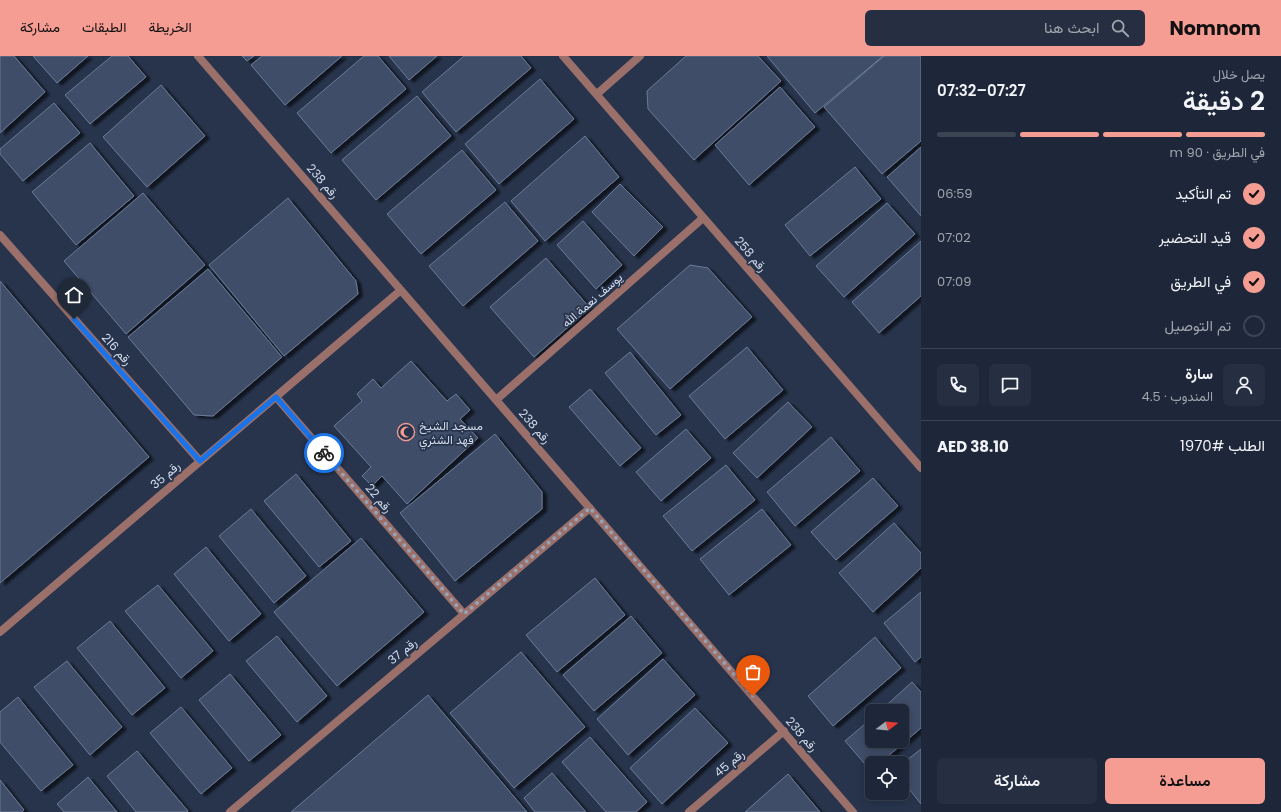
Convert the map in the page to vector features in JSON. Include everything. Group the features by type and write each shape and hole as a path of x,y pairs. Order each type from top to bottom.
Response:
{"street":[{"name":"رقم 238","path":"198,56 853,812"},
{"name":"رقم 258","path":"563,56 921,468"},
{"path":"597,94 640,56"},
{"name":"يوسف نعمة الله","path":"496,400 703,218"},
{"name":"رقم 216","path":"0,235 200,461"},
{"name":"رقم 35","path":"0,632 401,290"},
{"name":"رقم 22","path":"276,397 464,614"},
{"name":"رقم 37","path":"230,812 590,508"},
{"name":"رقم 45","path":"689,812 784,732"}],"building":[{"path":"0,56 14,56 45,92 0,133"},
{"path":"33,56 88,56 57,83"},
{"path":"112,56 128,56 146,77 90,124 65,95"},
{"path":"242,56 254,56 247,61"},
{"path":"262,56 342,56 285,105 251,65"},
{"path":"364,56 378,56 406,89 331,153 297,113"},
{"path":"389,56 437,56 409,80"},
{"path":"464,56 521,56 531,68 456,132 422,92"},
{"path":"686,56 758,56 781,81 694,160 648,109 647,91"},
{"path":"767,56 883,56 815,113"},
{"path":"884,56 921,56 921,141 882,174 824,107"},
{"path":"540,79 574,119 499,184 465,144"},
{"path":"161,85 205,136 147,187 103,137"},
{"path":"780,87 815,127 749,185 715,145"},
{"path":"417,96 451,136 376,200 342,160"},
{"path":"54,103 80,133 23,181 0,154 0,149"},
{"path":"585,136 619,177 545,241 511,201"},
{"path":"90,143 134,196 76,245 32,192"},
{"path":"921,147 921,216 887,177"},
{"path":"462,150 496,190 421,254 387,214"},
{"path":"855,167 881,199 810,256 785,225"},
{"path":"620,184 663,227 634,256 592,212"},
{"path":"143,193 205,265 126,334 64,261"},
{"path":"288,198 356,281 358,294 284,356 209,265"},
{"path":"505,202 538,241 463,306 429,266"},
{"path":"887,203 915,234 844,297 816,266"},
{"path":"583,221 622,265 596,289 557,245"},
{"path":"921,241 921,296 879,333 852,302"},
{"path":"546,258 590,308 534,357 490,307"},
{"path":"690,265 708,268 752,317 670,389 617,329"},
{"path":"208,269 282,357 213,416 194,415 128,337"},
{"path":"0,281 149,457 0,583"},
{"path":"747,347 783,390 725,439 689,396"},
{"path":"630,352 681,415 656,435 605,373"},
{"name":"مسجد الشيخ فهد الشثري","path":"411,361 447,401 456,394 470,410 460,419 478,438 407,504 382,476 372,486 362,476 371,467 334,426 362,401 357,394 373,379 381,388"},
{"path":"590,389 641,448 620,466 569,407"},
{"path":"788,402 812,427 757,478 733,453"},
{"path":"686,429 711,458 661,501 636,472"},
{"path":"495,434 542,492 542,509 455,581 400,513"},
{"path":"831,437 860,471 795,526 767,492"},
{"path":"726,465 755,500 692,551 663,516"},
{"path":"296,474 351,541 319,567 264,501"},
{"path":"873,478 898,506 836,560 811,532"},
{"path":"251,509 306,576 274,603 219,536"},
{"path":"762,509 791,545 729,595 700,559"},
{"path":"894,523 921,553 921,568 873,612 839,573"},
{"path":"361,538 424,612 337,686 274,612"},
{"path":"206,547 261,614 229,641 174,574"},
{"path":"595,578 625,615 557,672 526,635"},
{"path":"158,585 213,651 181,678 125,611"},
{"path":"921,592 921,657 915,662 884,623"},
{"path":"631,616 662,653 594,711 563,675"},
{"path":"110,621 165,688 132,715 77,648"},
{"path":"277,636 327,696 297,722 246,661"},
{"path":"875,637 901,668 833,726 808,696"},
{"path":"521,652 585,727 514,788 450,713"},
{"path":"663,659 695,695 628,755 597,719"},
{"path":"67,661 122,727 90,755 34,687"},
{"path":"230,674 281,735 249,761 199,700"},
{"path":"912,682 921,692 921,728 909,738 909,704 888,704"},
{"path":"428,695 527,812 291,812"},
{"path":"18,697 73,765 41,791 0,742 0,712"},
{"path":"181,707 232,768 201,794 150,733"},
{"path":"695,708 728,743 662,804 630,768"},
{"path":"865,724 865,748 898,748 888,756 865,756 865,764 845,741"},
{"path":"590,737 647,802 636,812 606,812 562,762"},
{"path":"921,749 921,804 909,789 909,758"},
{"path":"137,751 188,811 187,812 136,812 107,776"},
{"path":"552,773 586,812 535,812 524,798"},
{"path":"788,774 820,812 745,812"},
{"path":"88,777 117,812 64,812 57,804"},
{"path":"0,780 24,810 22,812 0,812"}],"way so far":[{"path":"324,453 464,614 590,508 753,696"}],"place":[{"name":"مسجد الشيخ فهد الشثري","path":"406,432"}],"route":[{"path":"74,319 200,461 276,397 324,453"}]}
